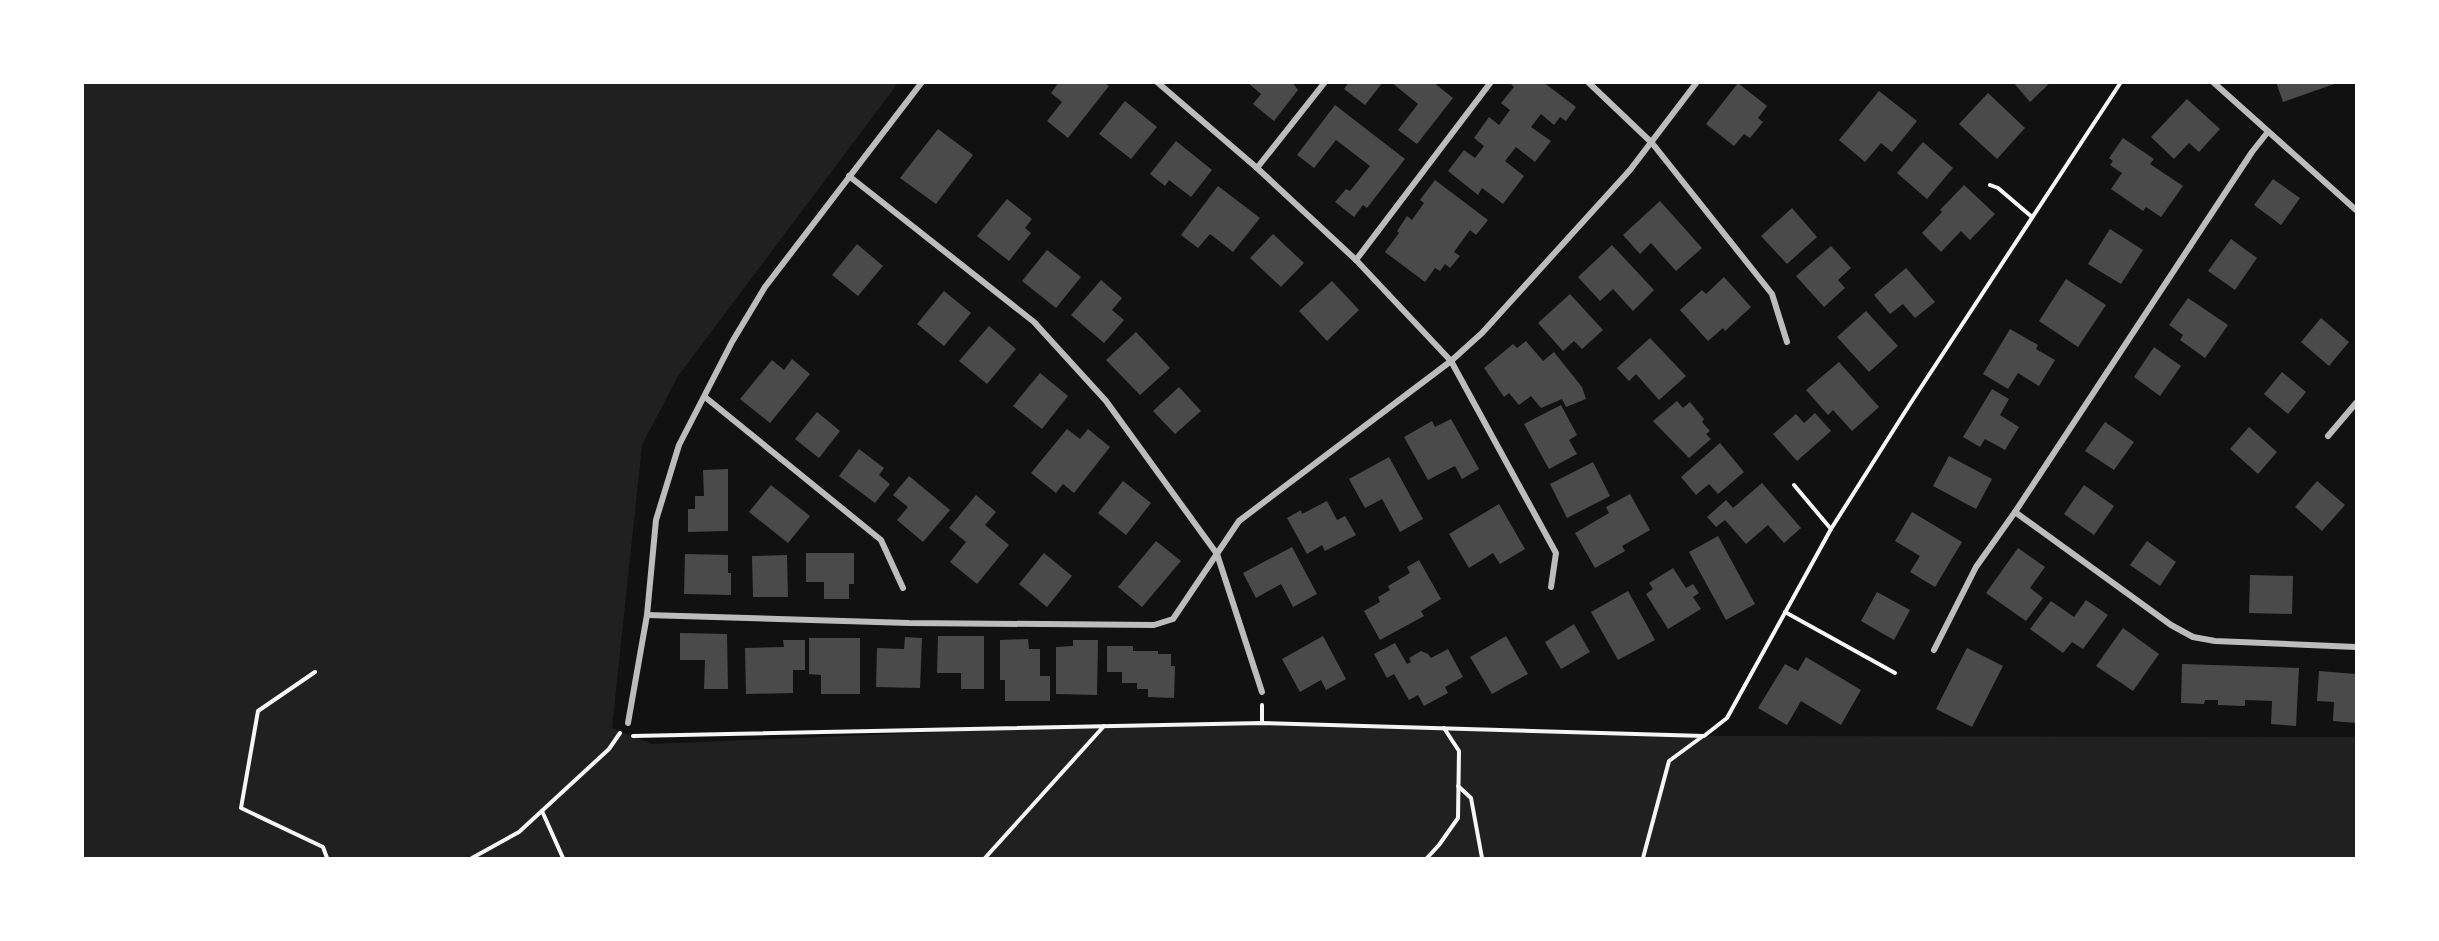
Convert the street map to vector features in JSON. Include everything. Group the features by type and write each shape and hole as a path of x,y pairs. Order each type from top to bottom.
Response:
{"street":[{"path":"628,723 647,615 656,520 679,445 732,342 765,287 922,82"},
{"path":"1157,82 1257,168 1356,260 1451,362 1556,553 1551,587"},
{"path":"1257,168 1325,82"},
{"path":"1356,260 1491,82"},
{"path":"1588,82 1652,143 1772,294 1787,342"},
{"path":"647,615 909,622 1154,625 1173,619 1239,521 1451,362 1482,333 1630,170 1697,82"},
{"path":"2212,82 2356,210"},
{"path":"1934,650 1976,567 2015,512 2252,152 2267,133"},
{"path":"849,176 1034,322 1106,401 1217,554 1262,692"},
{"path":"705,397 881,540 903,588"},
{"path":"2328,436 2356,403"},
{"path":"2015,512 2171,626 2193,637 2216,641 2356,647"}],"path":[{"path":"1643,858 1669,761 1727,718 1831,529 2121,82"},
{"path":"1990,185 1998,188 2032,217"},
{"path":"1794,485 1831,529"},
{"path":"1785,612 1895,673"},
{"path":"315,672 258,711 241,808 323,848 327,858"},
{"path":"471,858 519,832 609,749 628,723"},
{"path":"617,737 1262,723 1704,736"},
{"path":"985,858 1105,725"},
{"path":"1427,858 1458,818 1458,751 1443,728"},
{"path":"1457,785 1471,798 1482,858"},
{"path":"542,811 563,858"}],"shaded area":[{"path":"82,83 898,83 678,376 642,445 612,728 652,744 1105,725 1262,723 1704,736 2356,737 2356,858 83,858"}],"building":[{"path":"1059,82 1104,82 1109,86 1068,138 1047,121 1062,102 1051,93"},
{"path":"1247,82 1292,82 1298,90 1274,121 1253,104 1261,94"},
{"path":"1349,82 1383,82 1365,105 1344,89"},
{"path":"1391,82 1433,82 1453,98 1417,144 1398,130 1418,104"},
{"path":"1508,82 1543,82 1576,107 1566,121 1560,117 1554,125 1541,114 1531,127 1551,141 1535,162 1516,147 1505,161 1524,176 1503,204 1482,188 1478,195 1448,171 1464,150 1475,158 1484,146 1474,138 1489,117 1499,125 1510,110 1501,103 1514,87"},
{"path":"2013,82 2051,82 2030,102"},
{"path":"2276,82 2336,82 2337,83 2283,102"},
{"path":"1738,83 1767,106 1758,118 1763,122 1750,138 1744,134 1734,146 1706,124"},
{"path":"1879,91 1917,121 1892,152 1881,143 1865,162 1839,140"},
{"path":"1988,93 2025,128 1997,159 1959,124"},
{"path":"2187,99 2220,129 2199,152 2189,143 2174,159 2151,137"},
{"path":"1125,101 1157,127 1131,159 1099,134"},
{"path":"1335,105 1405,159 1367,208 1363,205 1354,217 1335,202 1346,189 1350,191 1370,166 1336,140 1314,168 1297,155"},
{"path":"938,129 973,155 936,204 900,178"},
{"path":"2123,138 2154,159 2150,164 2183,186 2161,217 2146,207 2143,211 2111,189 2122,173 2110,165 2113,161 2109,158"},
{"path":"1176,141 1212,170 1191,197 1169,180 1165,186 1150,174"},
{"path":"1923,142 1953,168 1927,199 1897,173"},
{"path":"2273,179 2300,198 2281,225 2254,205"},
{"path":"1435,180 1488,220 1476,235 1470,230 1454,252 1460,256 1450,268 1445,264 1440,271 1435,268 1425,282 1385,252 1399,233 1397,231 1407,216 1412,220 1424,203 1420,200"},
{"path":"1964,185 1995,214 1970,240 1961,231 1941,252 1922,233"},
{"path":"1218,186 1260,218 1233,252 1210,234 1198,248 1181,235"},
{"path":"1007,199 1032,219 1025,228 1031,233 1009,261 977,236"},
{"path":"1660,201 1702,248 1676,271 1651,243 1640,254 1623,235"},
{"path":"1792,208 1817,237 1787,264 1761,236"},
{"path":"2110,229 2143,250 2121,284 2088,264"},
{"path":"1273,234 1304,263 1281,287 1250,258"},
{"path":"2231,239 2257,258 2235,290 2208,271"},
{"path":"857,244 883,266 858,296 832,275"},
{"path":"1612,245 1654,290 1633,311 1613,289 1600,301 1578,277"},
{"path":"1831,246 1851,268 1838,280 1845,288 1824,307 1796,276"},
{"path":"1047,250 1081,277 1056,308 1022,281"},
{"path":"1906,268 1935,302 1915,318 1903,304 1890,314 1874,295"},
{"path":"1724,277 1751,307 1725,331 1723,328 1708,341 1680,310 1702,290 1706,294"},
{"path":"2066,279 2106,305 2078,347 2039,321"},
{"path":"1101,280 1122,298 1112,310 1124,320 1104,343 1071,315"},
{"path":"1332,281 1359,310 1327,341 1299,311"},
{"path":"944,291 971,313 944,346 917,324"},
{"path":"1570,294 1603,330 1582,349 1574,341 1563,351 1538,323"},
{"path":"2188,298 2228,325 2205,358 2180,340 2183,335 2169,325"},
{"path":"1866,311 1898,346 1869,372 1837,337"},
{"path":"2321,318 2349,342 2329,366 2301,342"},
{"path":"989,326 1016,349 987,384 959,361"},
{"path":"2010,329 2038,345 2036,349 2055,360 2039,386 2018,373 2008,389 1983,374"},
{"path":"1136,332 1170,368 1140,395 1106,360"},
{"path":"1650,338 1686,376 1659,400 1636,374 1629,381 1617,368"},
{"path":"1526,341 1543,361 1554,352 1582,387 1586,399 1566,407 1562,399 1541,408 1531,396 1519,405 1509,393 1504,397 1484,368 1513,344 1517,348"},
{"path":"2154,347 2181,366 2160,396 2134,377"},
{"path":"792,359 810,374 770,423 740,399 772,360 784,370"},
{"path":"1839,362 1879,407 1852,431 1833,410 1828,415 1806,390"},
{"path":"2282,372 2306,392 2288,414 2264,394"},
{"path":"1040,373 1068,396 1042,429 1013,406"},
{"path":"1179,387 1201,411 1175,434 1153,411"},
{"path":"1992,389 2009,399 2000,415 2019,427 2005,450 1985,439 1980,447 1963,437"},
{"path":"1677,401 1683,408 1690,402 1704,419 1702,422 1710,431 1706,434 1711,439 1689,458 1653,421"},
{"path":"1561,405 1577,435 1569,440 1577,454 1549,469 1524,424"},
{"path":"817,412 840,431 819,458 795,439"},
{"path":"1815,413 1831,431 1797,461 1773,434 1796,414 1804,423"},
{"path":"1451,419 1479,469 1462,479 1455,466 1428,480 1404,437 1432,421 1435,427"},
{"path":"2105,422 2134,442 2114,470 2085,451"},
{"path":"2249,427 2277,452 2258,474 2230,449"},
{"path":"1067,429 1080,439 1088,429 1110,447 1074,493 1063,484 1056,493 1031,473"},
{"path":"1720,443 1744,472 1718,494 1709,484 1696,495 1681,477"},
{"path":"859,449 884,468 879,475 890,484 875,503 839,476"},
{"path":"1949,456 1992,479 1976,509 1933,486"},
{"path":"1389,457 1423,519 1400,532 1382,499 1365,508 1349,479"},
{"path":"1593,462 1610,496 1567,518 1550,484"},
{"path":"728,469 728,531 688,532 688,509 695,509 695,496 704,496 703,470"},
{"path":"909,476 950,510 923,542 897,520 908,507 893,495"},
{"path":"1123,481 1151,503 1126,535 1098,513"},
{"path":"2317,481 2345,505 2322,531 2295,507"},
{"path":"1762,483 1801,528 1784,543 1768,525 1746,544 1725,520 1716,527 1707,517 1726,500 1733,508"},
{"path":"771,485 810,516 788,543 749,512"},
{"path":"2084,485 2114,506 2094,535 2064,514"},
{"path":"1630,494 1650,530 1622,546 1625,551 1595,568 1575,533 1609,513 1606,507"},
{"path":"976,495 996,512 985,525 1009,545 977,584 950,562 966,542 949,528"},
{"path":"1327,501 1337,520 1345,516 1356,535 1325,551 1322,545 1307,554 1287,518 1301,510 1302,514"},
{"path":"1499,504 1525,549 1500,564 1493,553 1469,568 1449,534"},
{"path":"1912,512 1962,542 1935,587 1910,572 1920,556 1895,541"},
{"path":"1718,536 1755,604 1726,620 1689,552"},
{"path":"1156,541 1181,561 1142,607 1118,587"},
{"path":"2147,541 2176,562 2160,586 2130,565"},
{"path":"1292,547 1317,594 1293,607 1281,584 1256,598 1243,573"},
{"path":"2018,548 2045,567 2030,588 2043,598 2026,621 1986,593"},
{"path":"806,553 854,553 854,584 849,584 849,599 824,599 824,582 806,582"},
{"path":"1044,553 1072,576 1047,607 1019,584"},
{"path":"685,554 728,555 731,595 684,594"},
{"path":"787,555 788,597 753,597 752,556"},
{"path":"1419,560 1441,599 1421,611 1424,616 1380,640 1364,611 1380,602 1378,597 1390,590 1388,586 1410,573 1407,567"},
{"path":"1673,568 1686,588 1693,584 1699,593 1693,597 1701,609 1668,629 1646,594 1653,589 1649,583"},
{"path":"2250,575 2293,576 2292,614 2249,613"},
{"path":"1628,591 1655,640 1618,660 1591,612"},
{"path":"1877,592 1910,610 1894,640 1861,621"},
{"path":"2086,600 2108,615 2083,649 2072,642 2063,653 2030,629 2051,601 2074,617"},
{"path":"1574,624 1590,652 1561,669 1545,642"},
{"path":"2123,628 2159,654 2133,691 2096,666"},
{"path":"680,633 727,634 728,689 704,689 705,660 680,660"},
{"path":"938,636 984,636 984,689 961,689 961,673 937,673"},
{"path":"1323,636 1346,679 1326,690 1321,680 1300,692 1282,659"},
{"path":"1506,636 1528,674 1492,694 1470,657"},
{"path":"905,637 922,638 920,688 876,687 877,648 904,649"},
{"path":"809,638 860,638 860,694 821,694 821,675 809,674"},
{"path":"1028,639 1029,649 1040,649 1040,676 1050,676 1050,701 1005,701 1005,680 1000,680 1000,640"},
{"path":"783,640 805,640 805,670 793,670 793,693 746,694 745,648 784,647"},
{"path":"1073,640 1098,640 1097,695 1056,694 1056,647 1073,646"},
{"path":"1395,643 1407,664 1411,662 1409,658 1421,651 1431,658 1448,649 1463,677 1445,687 1448,693 1424,706 1418,695 1409,700 1394,674 1387,678 1374,654"},
{"path":"1107,646 1133,646 1133,651 1158,651 1158,654 1171,654 1171,666 1175,666 1174,698 1148,697 1148,689 1137,689 1137,683 1122,683 1122,672 1107,672"},
{"path":"1967,648 2003,666 1972,727 1936,709"},
{"path":"1806,657 1861,690 1841,725 1801,701 1787,725 1758,708 1785,664 1798,671"},
{"path":"2182,664 2299,668 2296,726 2271,724 2272,701 2245,700 2245,706 2218,705 2218,700 2205,700 2204,704 2181,703"},
{"path":"2319,671 2356,674 2356,723 2333,721 2334,702 2317,701"}]}
